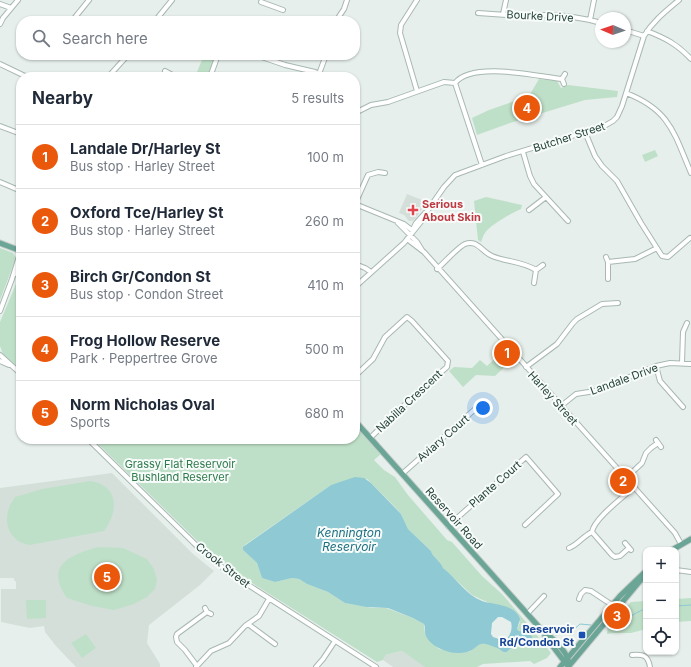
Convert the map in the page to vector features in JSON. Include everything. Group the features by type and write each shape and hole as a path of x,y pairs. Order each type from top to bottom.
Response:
{"main road":[{"path":"0,242 16,248"},
{"name":"Reservoir Road","path":"360,427 539,627 566,660 568,667"},
{"path":"676,547 691,539"},
{"path":"560,667 612,605 643,574"},
{"path":"568,667 643,579"}],"street":[{"path":"0,24 18,0"},
{"path":"76,16 89,0"},
{"path":"159,16 172,0"},
{"path":"256,0 283,10"},
{"path":"339,16 347,0"},
{"path":"417,0 401,25 400,34 417,91"},
{"path":"504,14 506,0"},
{"path":"590,20 594,0"},
{"name":"Butcher Street","path":"360,282 410,235 416,223 428,210 453,177 464,171 606,125 613,121 619,112 626,93 644,36 660,16 679,0"},
{"path":"0,4 11,8"},
{"name":"Bourke Drive","path":"478,13 521,16 553,16 595,21"},
{"path":"647,31 666,38 682,49 691,58"},
{"path":"631,32 644,36"},
{"path":"113,72 123,60"},
{"path":"212,72 216,60"},
{"path":"270,60 311,72"},
{"path":"320,72 324,60"},
{"path":"0,64 17,72"},
{"path":"360,110 371,105 388,102 444,82 455,83 463,76 488,70 562,79"},
{"path":"562,79 565,74"},
{"path":"562,79 564,84"},
{"path":"455,83 482,165"},
{"path":"626,93 651,105 665,119 672,130 691,173"},
{"path":"0,126 16,132"},
{"path":"585,132 595,156 602,166 617,181 662,256 665,258 668,257 691,238 691,234"},
{"path":"523,152 534,184 568,221"},
{"path":"360,193 368,175 378,172 384,173"},
{"path":"0,182 16,189"},
{"path":"529,210 546,197"},
{"name":"Harley Street","path":"360,206 404,224 410,235 437,269 675,533 681,544"},
{"path":"437,269 462,246 472,243 479,245 491,256 527,264 536,270"},
{"path":"608,262 635,259 657,248"},
{"path":"606,257 608,262 608,279"},
{"path":"0,312 16,266"},
{"path":"360,266 371,272"},
{"path":"536,270 543,266"},
{"path":"534,283 536,270"},
{"path":"12,279 16,272"},
{"path":"526,367 557,344 577,319 602,304 618,303"},
{"name":"Nabilla Crescent","path":"360,372 373,360 386,337 407,318 412,321 448,361 447,367 417,393 370,438"},
{"path":"682,363 683,332 687,323"},
{"path":"0,356 16,370"},
{"path":"0,361 11,366"},
{"name":"Landale Drive","path":"561,406 576,394 595,391 656,366 682,363 691,364"},
{"path":"656,366 660,381 683,407"},
{"name":"Aviary Court","path":"402,474 483,402"},
{"path":"625,479 642,463 646,454 651,448 659,443"},
{"name":"Crook Street","path":"93,444 204,553 228,572 376,667"},
{"name":"Plante Court","path":"448,526 526,457 558,494 525,525"},
{"path":"569,548 584,536 592,532 593,527 605,514 633,488"},
{"path":"592,532 612,556 616,558 630,549 625,543"},
{"path":"679,570 691,572"},
{"path":"579,599 585,590 591,591 612,605"},
{"path":"527,614 544,596"},
{"path":"205,608 209,613 174,635 177,642 187,652 197,667 211,651 229,643 248,624 261,614 269,599"},
{"path":"248,624 276,645"},
{"path":"316,667 335,641"},
{"path":"632,655 646,656 650,667"}],"shaded area":[{"path":"407,194 425,201 422,209 412,221 409,221 404,215 399,213"},
{"path":"112,473 193,554 214,571 200,585 149,625 147,643 160,664 160,667 76,667 45,632 44,626 30,628 1,622 1,589 16,589 16,582 14,578 0,578 0,488"},
{"path":"402,651 425,667 393,667 383,660 386,655"}],"green space":[{"path":"202,60 217,60 212,72 197,72"},
{"path":"539,79 557,81 561,88 568,85 618,91 617,97 585,100 513,122 477,135 472,118 489,110 529,96"},
{"path":"655,150 658,156 645,162 642,155"},
{"path":"486,197 522,205 521,209 491,226 481,242 478,240 474,201"},
{"path":"0,248 13,253 16,258 0,300"},
{"path":"16,284 16,366 3,354 0,346 0,322"},
{"path":"504,350 513,359 495,376 476,375 463,387 449,371 454,367 472,368 480,360 487,366"},
{"name":"Grassy Flat Reservoir Bushland Reserver","path":"360,431 381,454 374,460 384,470 395,477 408,495 447,540 452,542 482,576 502,594 551,653 547,658 534,664 530,661 483,664 477,667 425,667 402,651 386,655 383,660 377,662 219,562 98,444 360,444","holes":["367,479 401,514 408,529 431,551 433,556 441,563 443,568 472,595 487,602 520,622 517,629 533,639 538,646 540,646 539,648 524,638 521,638 512,642 513,646 507,652 503,652 499,648 486,643 479,644 470,651 462,653 439,649 425,634 424,624 413,618 386,608 372,608 345,603 328,592 307,584 299,579 292,578 275,582 262,578 257,563 243,550 245,545 331,485"]},
{"path":"90,481 100,483 107,488 114,500 112,515 104,531 30,545 22,543 11,533 7,519 8,512 15,497 42,489"},
{"path":"98,547 123,548 147,559 154,569 157,580 155,589 147,597 134,604 114,610 92,606 67,598 58,577 59,569 63,563 70,558"},
{"path":"691,598 691,621 679,622 679,599"},
{"path":"26,600 46,600 46,618 27,619"},
{"path":"643,601 643,630 631,633 607,634 608,627 631,602"},
{"path":"86,634 96,648 82,658 71,643"}],"water":[{"name":"Kennington Reservoir","path":"355,477 364,478 371,483 401,514 408,529 431,551 433,556 441,563 443,568 466,591 482,601 514,610 520,619 517,629 519,631 529,633 538,646 541,647 536,647 528,640 519,638 512,642 513,646 507,652 503,652 487,644 480,644 467,652 450,652 438,648 429,641 425,635 424,624 388,608 366,607 345,603 328,592 307,584 299,579 292,578 275,582 262,578 257,563 243,550 243,547 331,485","holes":["498,617 502,617 511,622 512,625 511,632 505,641 493,637 491,634 492,623"]}],"waterway":[{"path":"679,606 691,605"},
{"path":"608,628 643,610"},
{"path":"556,635 561,632 570,633 580,624 591,625"},
{"path":"541,646 545,644"}],"place":[{"name":"Frog Hollow Reserve","path":"527,108"},
{"name":"Serious About Skin","path":"413,210"},
{"name":"Landale Dr/Harley St","path":"507,353"},
{"name":"Oxford Tce/Harley St","path":"623,481"},
{"name":"Norm Nicholas Oval","path":"107,577"},
{"name":"Birch Gr/Condon St","path":"617,616"},
{"name":"Reservoir Rd/Condon St","path":"582,635"}]}
